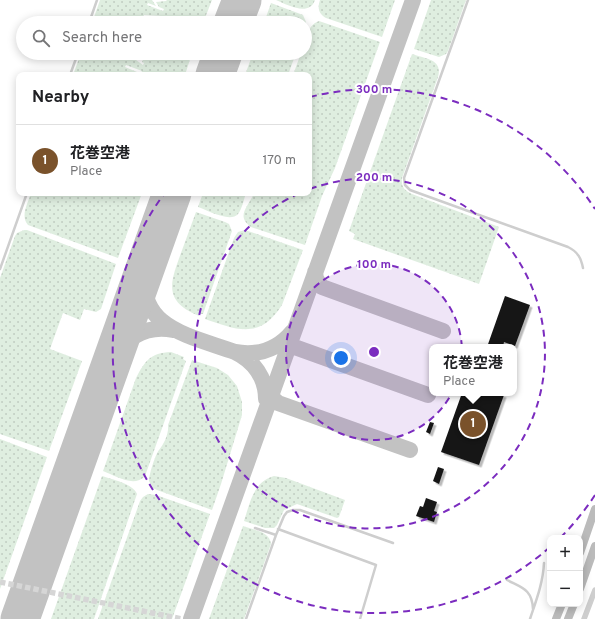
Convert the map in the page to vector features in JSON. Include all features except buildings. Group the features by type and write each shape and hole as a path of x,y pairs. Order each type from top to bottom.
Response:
{"main road":[{"path":"583,544 595,509"},
{"path":"583,580 595,546"},
{"path":"556,619 561,607"},
{"path":"568,619 573,607"}],"street":[{"path":"584,619 595,590"}],"lane":[{"path":"91,16 97,0"},
{"path":"468,0 404,178 405,184 410,190 568,247 580,256 583,268"},
{"path":"71,72 75,60"},
{"path":"0,269 26,196"},
{"path":"246,619 278,529 287,512 300,510 393,543"},
{"path":"255,528 276,536"},
{"path":"278,529 376,565 360,619"},
{"path":"530,619 544,574 544,563"},
{"path":"507,580 527,591 532,599 533,611"}],"green space":[{"path":"100,0 152,0 156,6 148,3 147,5 163,11 164,9 159,7 156,2 167,0 212,0 206,16 94,16"},
{"path":"276,0 315,0 308,8 303,9 292,7"},
{"path":"320,0 395,0 382,37 326,18 319,10"},
{"path":"431,0 466,0 448,51 446,54 439,57 414,49"},
{"path":"271,3 303,16 266,16"},
{"path":"319,21 380,42 335,168 322,196 305,245 251,227 246,223 244,215 252,196 312,196 312,72 294,72 298,60 312,60 312,25"},
{"path":"412,54 436,63 439,71 402,178 402,184 405,190 412,194 499,227 479,284 353,239 355,234 349,231"},
{"path":"78,60 136,60 143,65 143,60 190,60 186,72 142,72 126,65 125,67 137,72 74,72"},
{"path":"250,60 293,60 289,72 246,72"},
{"path":"30,196 141,196 118,258 28,225 25,218"},
{"path":"202,196 245,196 238,214 230,217 224,217 198,207"},
{"path":"196,212 229,224 232,231 203,314 200,314 199,316 179,304 172,290 174,273"},
{"path":"24,230 116,264 101,309 96,312 84,309 80,320 63,313 50,349 82,361 49,451 0,434 0,278 15,236 17,233"},
{"path":"245,230 303,250 282,305 274,316 265,324 256,328 238,329 205,319 234,238 238,232"},
{"path":"171,352 184,357 183,359 186,361 145,476 136,481 130,481 103,471 139,372 145,363 153,356"},
{"path":"192,360 217,368 228,375 237,386 242,402 242,415 212,510 157,490 153,488 149,481 154,460 166,439 168,425"},
{"path":"0,439 47,457 0,589"},
{"path":"102,476 132,487 137,494 94,619 51,619"},
{"path":"274,476 286,478 345,500 339,517 337,518 297,504 284,510 274,528 265,528 244,521 253,494 257,488 261,483"},
{"path":"148,494 156,495 210,514 172,619 98,619 140,501"},
{"path":"243,526 268,536 271,544 244,619 209,619"}],"taxiway":[{"path":"191,619 413,0"},
{"path":"146,266 144,287 148,303 157,316 169,326 184,334 235,352 252,353 273,347 292,332"},
{"path":"315,272 316,279 322,287 443,331"},
{"path":"113,357 125,343 139,334 155,329 173,330"},
{"path":"278,346 289,345 428,395"},
{"path":"235,352 248,360 258,371 264,384 266,399"},
{"path":"266,389 269,395 278,403 410,450"}],"runway":[{"path":"236,16 242,0"},
{"path":"216,72 220,60"},
{"path":"20,619 171,196"}],"tunnel":[{"path":"0,582 182,619"}],"place":[{"name":"花巻空港","path":"473,424"}]}
